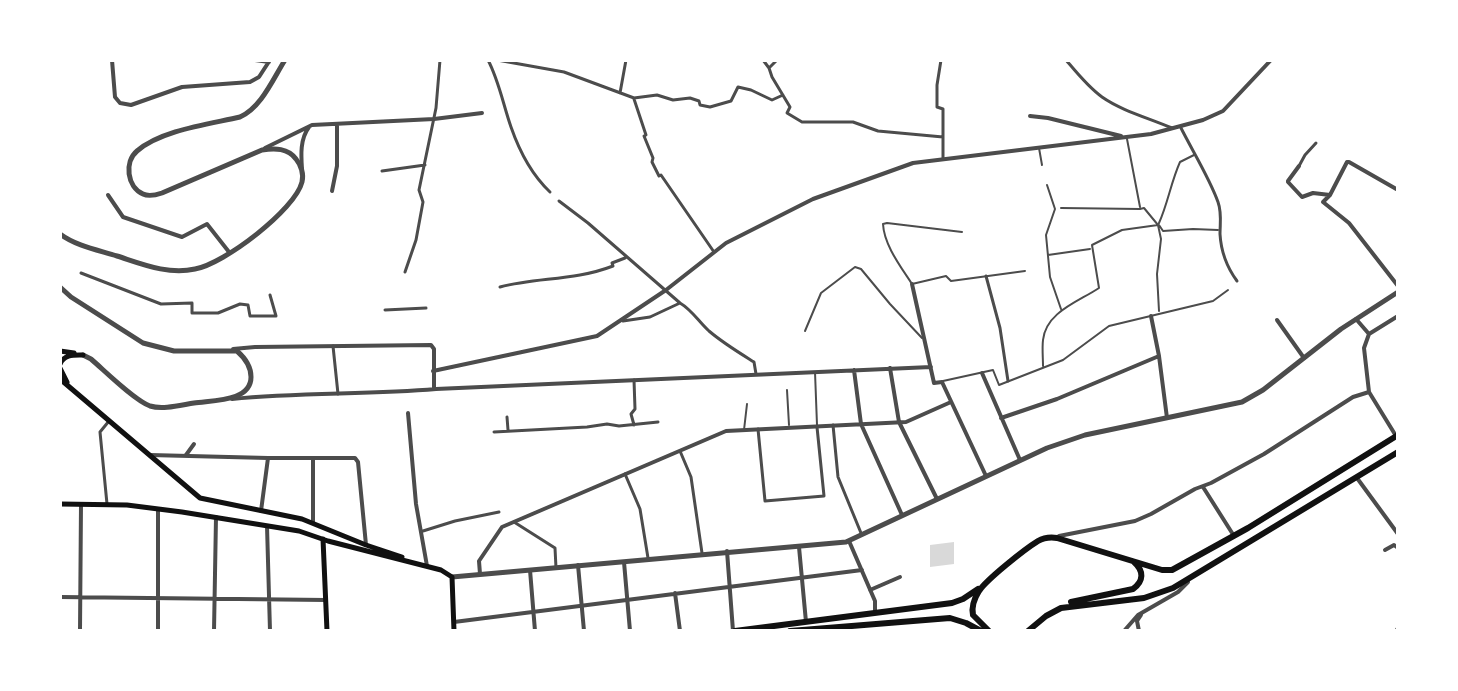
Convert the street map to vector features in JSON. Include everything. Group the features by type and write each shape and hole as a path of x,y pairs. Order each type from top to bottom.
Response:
{"main road":[{"path":"60,351 83,355"},
{"path":"73,389 62,375 62,359 83,355"},
{"path":"60,379 200,498 313,523 449,573 452,577 454,631"},
{"path":"734,631 956,602 967,597 1044,538 1052,537 1162,570 1174,570 1397,436"},
{"path":"1041,620 1061,608 1159,595 1398,452"},
{"path":"60,504 107,504 216,517 306,533 427,566"},
{"path":"306,533 313,523"},
{"path":"323,539 327,631"},
{"path":"1028,631 1054,609 1068,603 1133,589 1140,583 1142,571 1131,559"},
{"path":"989,580 977,594 972,610 974,618 989,631"},
{"path":"790,631 950,618 981,631"}],"street":[{"path":"112,60 115,97 120,103 131,105 182,87 250,82 259,77 270,61"},
{"path":"255,60 270,61"},
{"path":"285,60 249,112 240,117 175,132 148,144 133,156 129,170 130,180 136,188 152,196 162,193 311,125 434,119 482,113"},
{"path":"405,272 419,227 423,202 419,190 434,119 440,60"},
{"path":"488,60 512,129 531,171 550,192"},
{"path":"497,60 564,72 634,98 657,95 673,100 690,98 710,107 731,101 738,87 772,100 783,95"},
{"path":"620,93 626,60"},
{"path":"763,60 790,107 787,113 802,122 853,122 878,131 943,137"},
{"path":"769,68 777,60"},
{"path":"941,60 937,107 943,109 943,159"},
{"path":"1066,60 1103,98 1177,128 1218,203 1223,257 1237,281"},
{"path":"433,371 596,337 666,290 726,243 817,197 913,163 1127,138 1177,128 1223,111 1271,60"},
{"path":"634,98 659,176 714,252"},
{"path":"1030,116 1127,138"},
{"path":"332,191 337,166 337,124"},
{"path":"60,234 74,242 166,270 195,269 218,261 274,218 293,198 301,185 302,144 311,125"},
{"path":"1316,143 1288,181 1300,196 1313,193 1330,195"},
{"path":"262,150 274,148 292,155 303,173"},
{"path":"452,577 849,541 1047,448 1076,438 1242,402 1263,390 1398,289 1349,223 1323,202 1330,195 1347,162 1398,190"},
{"path":"382,171 425,165"},
{"path":"108,195 123,217 182,237 207,224 231,254"},
{"path":"559,201 688,307 708,330 754,362 756,374"},
{"path":"500,287 520,281 578,277 613,266 612,263 625,257"},
{"path":"81,273 161,304 192,303 192,313 218,313 240,304 248,305 250,316 276,316 270,295"},
{"path":"986,276 1000,328 1008,381"},
{"path":"912,284 934,383 942,382 986,476"},
{"path":"60,288 143,343 162,349 186,352 255,347 431,345 434,349 433,387 436,389"},
{"path":"619,322 650,317 680,303"},
{"path":"385,310 426,308"},
{"path":"1151,316 1167,418"},
{"path":"1397,436 1369,392 1364,348 1369,334 1398,316"},
{"path":"1356,319 1369,334"},
{"path":"1277,320 1304,358"},
{"path":"333,346 338,394"},
{"path":"83,355 149,406 165,407 245,392 250,385 248,363 237,351 228,350"},
{"path":"1001,418 1057,399 1159,356"},
{"path":"190,403 263,396 394,393 931,367"},
{"path":"890,368 899,422 937,499"},
{"path":"854,370 861,424 902,515"},
{"path":"982,373 1020,460"},
{"path":"634,380 635,409 631,414 634,425"},
{"path":"1052,537 1137,520 1160,510 1264,454 1353,397 1369,392"},
{"path":"480,574 479,561 502,527 726,431 906,422 951,402"},
{"path":"408,413 416,504 427,566"},
{"path":"507,417 508,430"},
{"path":"107,504 100,432 109,421"},
{"path":"494,432 658,422"},
{"path":"833,425 838,477 861,534"},
{"path":"758,429 765,501 824,496 817,426"},
{"path":"185,456 194,444"},
{"path":"680,451 691,477 702,553"},
{"path":"150,455 355,458 358,462 366,545"},
{"path":"261,511 268,458"},
{"path":"313,458 313,523"},
{"path":"625,474 640,509 648,558"},
{"path":"1357,478 1398,534"},
{"path":"1202,486 1234,536"},
{"path":"80,631 81,504"},
{"path":"158,509 158,631"},
{"path":"423,531 499,512"},
{"path":"214,631 216,517"},
{"path":"513,522 555,548 556,568"},
{"path":"267,526 270,631"},
{"path":"849,541 875,601 875,613"},
{"path":"799,545 806,622"},
{"path":"1385,550 1394,545 1398,548"},
{"path":"727,551 734,631"},
{"path":"1124,631 1148,608 1178,592 1220,560"},
{"path":"624,561 630,631"},
{"path":"578,565 584,631"},
{"path":"530,570 535,631"},
{"path":"454,622 862,570"},
{"path":"870,590 900,577"},
{"path":"675,593 680,631"},
{"path":"60,597 326,600"},
{"path":"1139,631 1137,621 1148,608"}],"lane":[{"path":"1127,138 1140,209"},
{"path":"1039,148 1042,165"},
{"path":"1159,314 1157,274 1161,239 1158,225 1180,162 1194,155"},
{"path":"1047,185 1055,209 1046,235 1050,277 1061,310"},
{"path":"1061,208 1144,208 1163,231 1220,230"},
{"path":"962,232 883,224 885,237 912,284 946,276 951,281 1025,271"},
{"path":"1043,367 1043,337 1052,318 1099,288 1092,245 1122,230 1158,225"},
{"path":"1048,255 1091,249"},
{"path":"805,331 821,293 855,267 861,269 925,341"},
{"path":"942,382 993,370 999,385 1063,360 1109,326 1213,301 1228,290"},
{"path":"815,372 817,426"},
{"path":"787,390 789,428"},
{"path":"744,430 747,404"}],"shaded area":[{"path":"954,542 954,564 930,567 930,545"}]}
